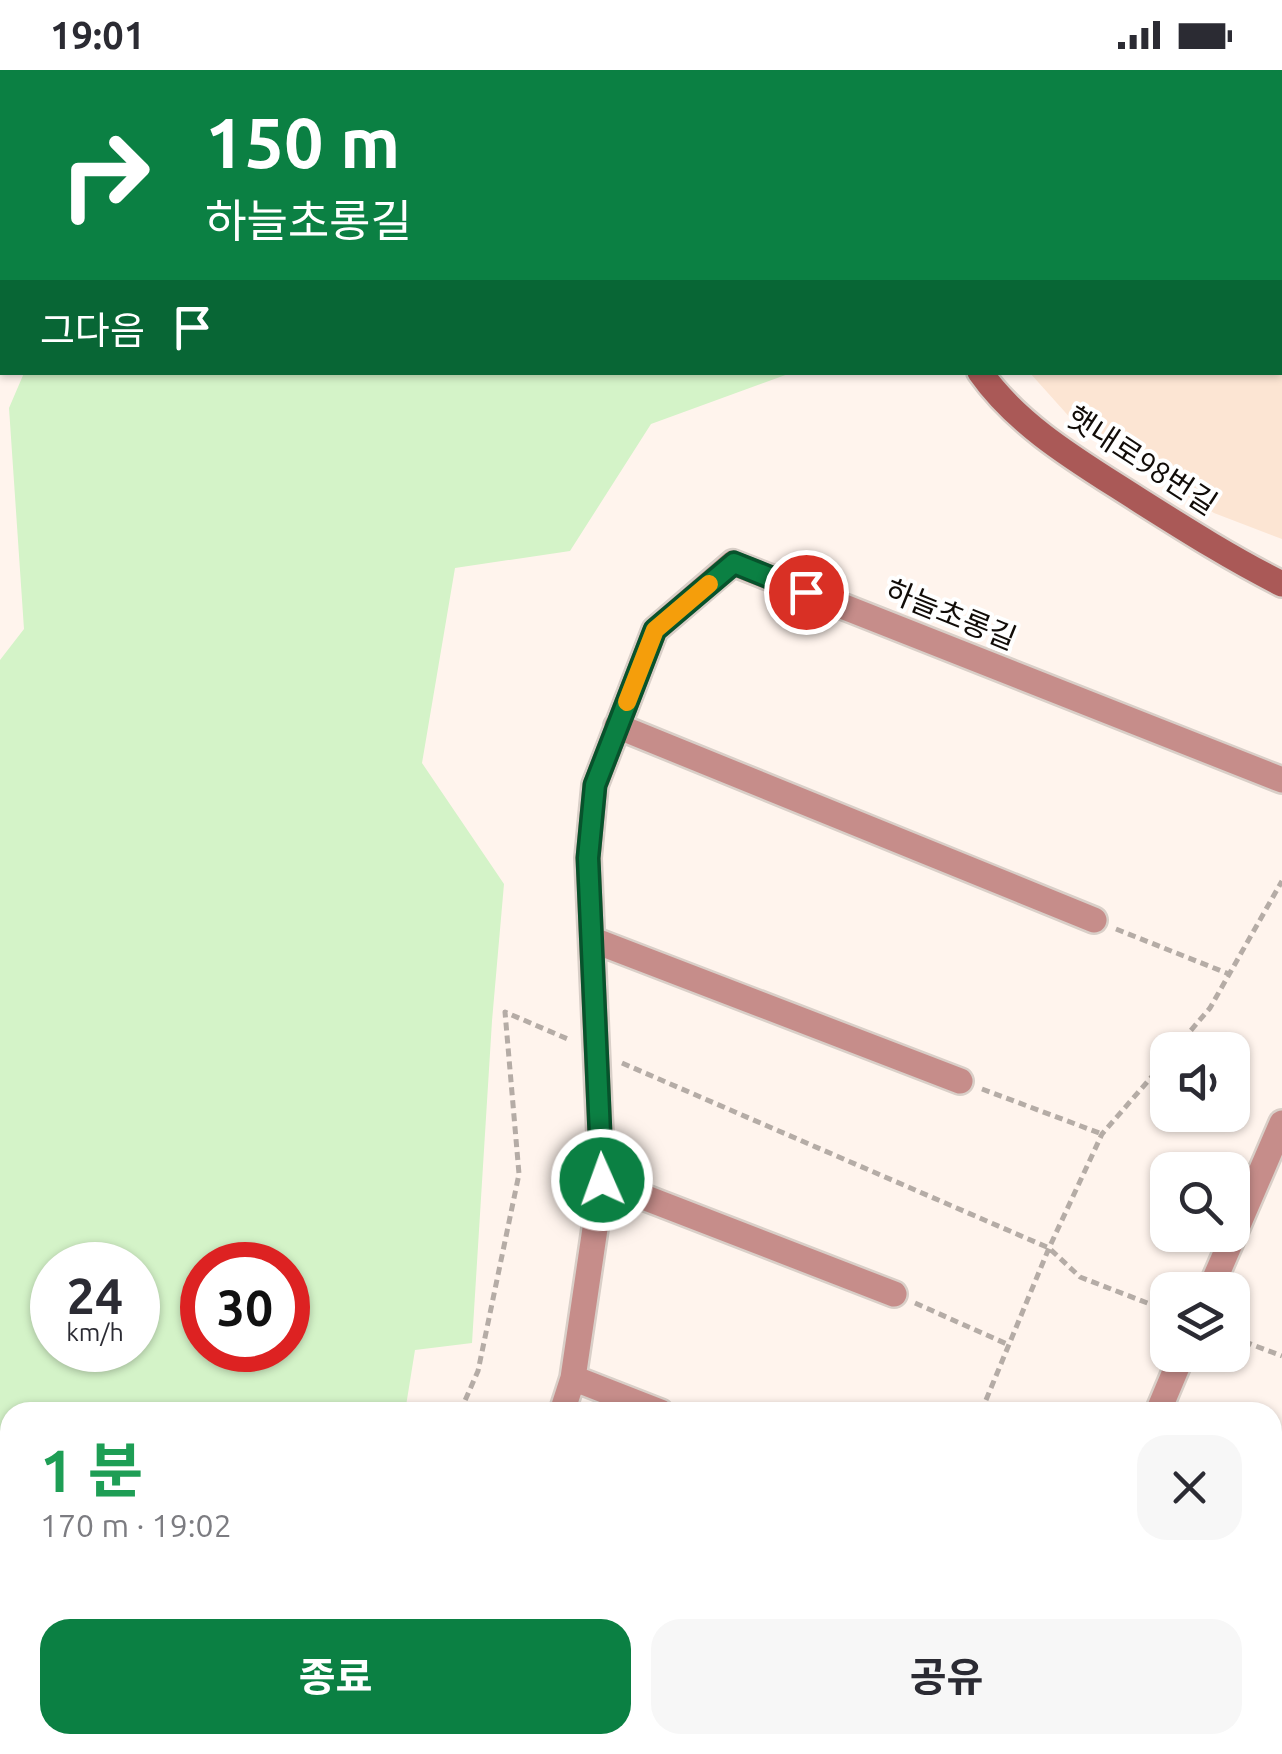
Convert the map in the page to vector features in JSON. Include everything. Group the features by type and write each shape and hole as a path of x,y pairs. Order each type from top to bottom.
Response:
{"street":[{"name":"햇내로98번길","path":"982,375 1032,427 1085,465 1188,531 1282,584"},
{"name":"하늘초롱길","path":"565,1402 573,1378 602,1180 588,858 595,785 655,630 734,563 1282,780"},
{"path":"617,726 1094,920"},
{"path":"593,940 960,1081"},
{"path":"1218,1272 1282,1123"},
{"path":"602,1180 894,1294"},
{"path":"1162,1402 1175,1372"},
{"path":"573,1378 634,1402"}],"path":[{"path":"1189,1032 1210,1008 1282,881"},
{"path":"1094,920 1230,974"},
{"path":"464,1402 478,1372 519,1174 505,1012 578,1043"},
{"path":"614,1059 1049,1248 1080,1276 1150,1304"},
{"path":"985,1402 1049,1248 1102,1134 1150,1079"},
{"path":"960,1081 1102,1134"},
{"path":"894,1294 1009,1345"},
{"path":"1250,1344 1282,1356"}],"shaded area":[{"path":"1032,375 1282,375 1282,539 1214,513 1082,431"}],"green space":[{"path":"23,375 786,375 651,424 570,551 455,568 422,763 504,884 472,1343 415,1350 407,1402 0,1402 0,660 24,629 9,408"}],"slow traffic":[{"path":"627,702 655,630 709,584"}],"route":[{"path":"602,1180 588,858 595,785 655,630 734,563 806,592"}]}
